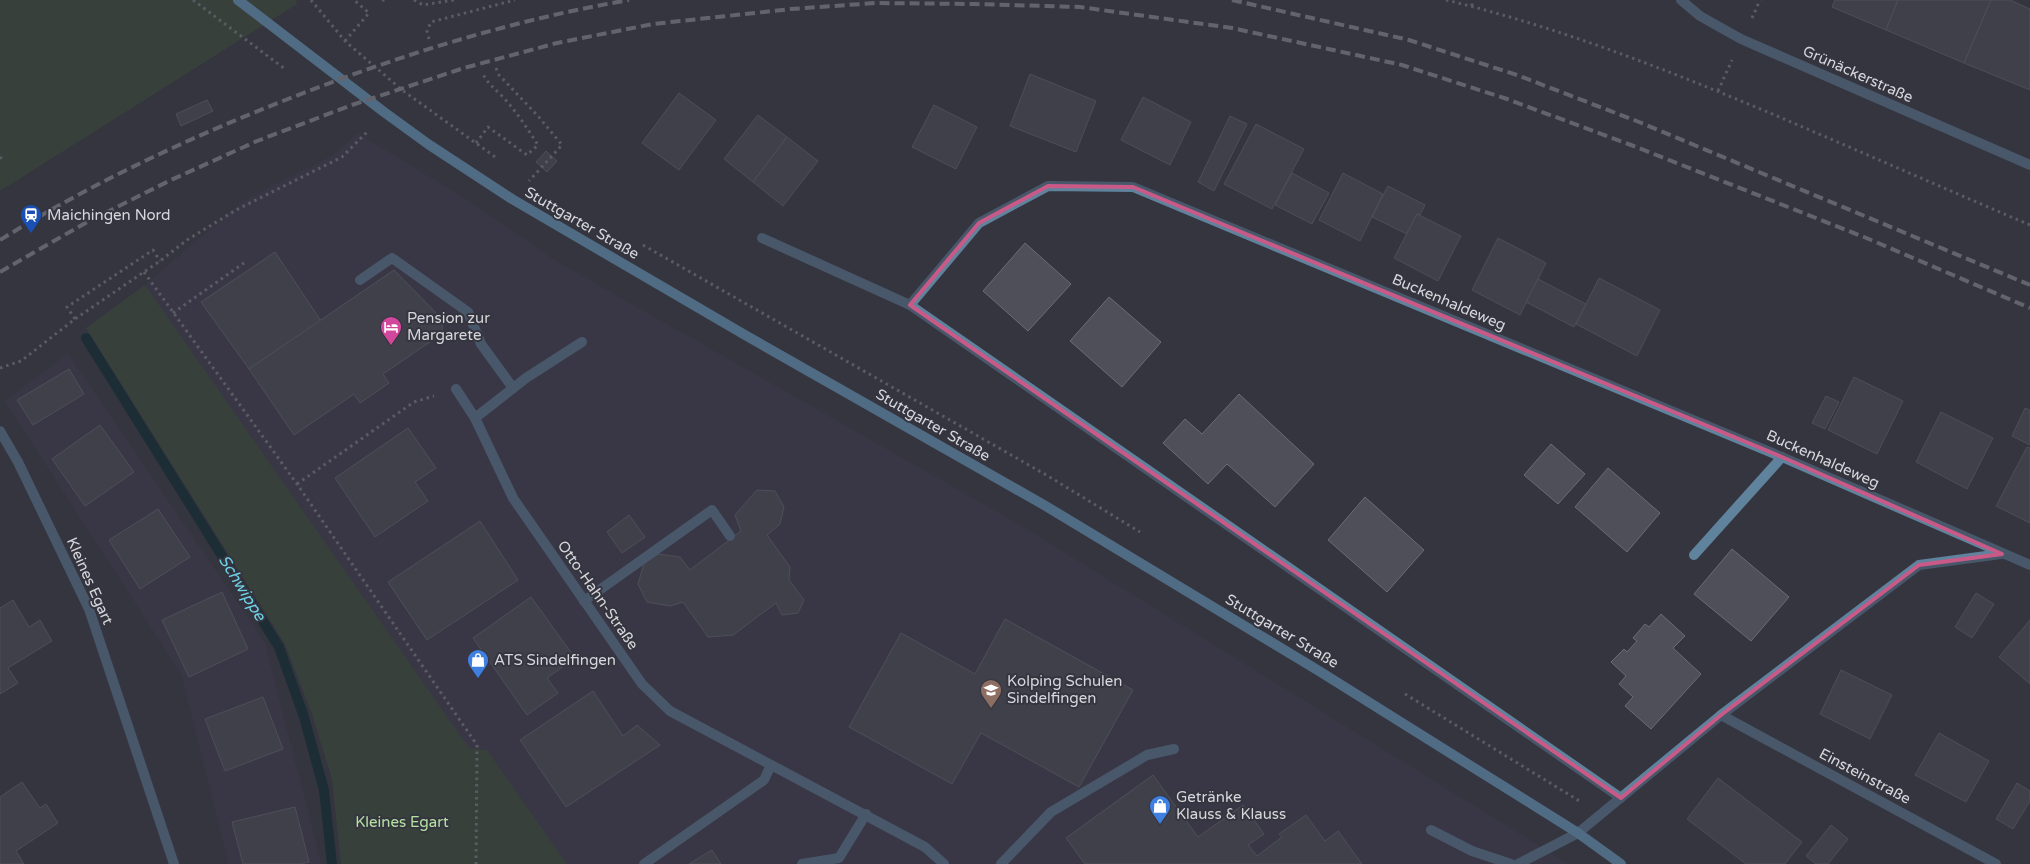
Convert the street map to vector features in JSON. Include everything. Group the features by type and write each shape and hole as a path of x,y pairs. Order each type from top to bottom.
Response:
{"street":[{"name":"Stuttgarter Straße","path":"238,0 406,128 512,199 745,335 1044,505 1319,670 1578,834 1622,864"},
{"name":"Grünäckerstraße","path":"1681,0 1700,16 1741,39 2030,165"},
{"name":"Buckenhaldeweg","path":"910,305 978,222 1048,186 1132,187 1782,457 2030,565"},
{"path":"762,238 910,305 1621,798"},
{"path":"360,280 392,258 468,312 481,344 514,388"},
{"path":"475,418 526,378 582,342"},
{"name":"Otto-Hahn-Straße","path":"456,388 475,418 513,498 642,684 670,711 866,814 925,847 944,864"},
{"name":"Kleines Egart","path":"0,431 18,462 89,609 174,864"},
{"path":"1694,555 1782,457"},
{"path":"584,601 712,510 730,536"},
{"name":"Buckenhaldeweg","path":"1518,864 1578,834 1721,715 1920,565 2002,554"},
{"name":"Einsteinstraße","path":"1721,715 1996,864"},
{"path":"1001,864 1051,812 1147,755 1174,749"},
{"path":"644,864 764,780 771,765"},
{"path":"802,864 839,858 866,814"},
{"path":"1431,830 1472,851 1511,864"}],"path":[{"path":"312,0 345,41 402,90 499,160"},
{"path":"345,41 369,14 354,0"},
{"path":"414,0 424,5 454,0"},
{"path":"429,39 427,31 431,22 515,0"},
{"path":"1446,0 1567,34 1718,91 2030,225"},
{"path":"1472,0 1472,6"},
{"path":"1718,91 1741,39"},
{"path":"496,68 499,76 538,116 562,145 529,181"},
{"path":"476,143 488,127 527,155 538,145 524,123 487,83 482,72"},
{"path":"0,368 21,361 75,319 160,261 187,240 236,210 342,157 369,131"},
{"path":"521,176 537,186"},
{"path":"638,243 1048,476 1147,537"},
{"path":"75,319 67,307 153,250 160,261"},
{"path":"173,313 244,263"},
{"path":"144,272 297,484 477,745 476,864"},
{"path":"297,484 414,402 456,388"},
{"path":"1402,693 1601,814"}],"highlighted area":[{"path":"1048,186 1133,187 1782,457 2002,554 1919,565 1721,715 1621,798 910,305 979,223"}],"shaded area":[{"path":"357,133 456,193 559,263 1020,525 1568,864 567,864 487,750 469,748 145,285 245,200 334,155"},
{"path":"68,354 265,643 321,864 229,864 182,675 5,401"}],"green space":[{"path":"0,0 296,0 297,4 0,191"},
{"path":"145,285 469,748 487,750 567,864 341,864 332,779 312,714 285,644 86,328"}],"building":[{"path":"1835,0 1898,0 1886,30 1832,7"},
{"path":"1898,0 1991,0 1964,63 1886,30"},
{"path":"1991,0 2010,0 2030,9 2030,90 1964,63"},
{"path":"1030,74 1096,101 1076,152 1010,126"},
{"path":"679,93 716,120 679,170 642,143"},
{"path":"1143,97 1191,122 1170,165 1121,140"},
{"path":"207,100 213,111 181,126 176,114"},
{"path":"934,105 977,127 956,169 912,147"},
{"path":"758,115 787,137 753,182 724,159"},
{"path":"1230,116 1247,124 1214,191 1198,182"},
{"path":"1256,124 1304,149 1272,209 1224,184"},
{"path":"787,137 818,161 783,206 753,182"},
{"path":"546,151 557,161 547,172 536,162"},
{"path":"1292,173 1329,193 1312,224 1275,205"},
{"path":"1343,173 1383,194 1360,241 1319,220"},
{"path":"1388,186 1425,205 1420,215 1417,214 1407,234 1372,217"},
{"path":"1417,214 1461,236 1438,281 1394,258"},
{"path":"1498,238 1546,263 1520,315 1472,290"},
{"path":"1025,243 1071,284 1028,331 983,291"},
{"path":"275,252 321,321 249,369 201,302"},
{"path":"394,270 441,318 443,333 383,374 389,383 360,403 354,394 294,435 249,369"},
{"path":"1599,278 1660,310 1637,356 1576,324"},
{"path":"1538,279 1586,304 1574,327 1526,302"},
{"path":"1109,297 1161,342 1122,387 1070,341"},
{"path":"69,369 84,394 33,425 17,400"},
{"path":"1854,377 1903,401 1877,454 1828,430"},
{"path":"1239,394 1314,464 1275,507 1227,464 1208,484 1163,443 1185,419 1202,434"},
{"path":"1826,396 1839,402 1825,429 1812,423"},
{"path":"2025,408 2030,410 2030,445 2012,436"},
{"path":"1941,412 1993,438 1967,489 1916,462"},
{"path":"100,425 134,472 85,506 52,459"},
{"path":"408,428 436,468 415,482 428,501 375,537 335,478"},
{"path":"1551,444 1585,474 1558,504 1524,475"},
{"path":"2027,447 2030,448 2030,523 1996,506"},
{"path":"1608,468 1660,513 1627,552 1575,507"},
{"path":"757,490 775,491 784,507 780,524 767,535 790,567 789,580 804,600 798,613 782,615 776,603 733,635 708,637 683,602 670,606 647,602 638,584 645,560 658,554 680,557 690,570 741,531 735,515"},
{"path":"1365,497 1424,550 1387,592 1328,540"},
{"path":"158,509 190,557 140,589 109,540"},
{"path":"629,515 645,537 622,553 607,532"},
{"path":"480,521 518,580 427,640 388,582"},
{"path":"1732,549 1789,597 1751,641 1694,594"},
{"path":"222,592 248,649 189,677 162,620"},
{"path":"1976,593 1994,604 1972,638 1955,627"},
{"path":"531,597 575,658 547,678 558,693 527,715 473,638"},
{"path":"13,600 29,627 40,620 52,641 8,668 18,683 0,694 0,608"},
{"path":"1661,614 1685,636 1673,648 1701,674 1651,729 1625,706 1633,697 1619,684 1626,676 1611,662 1624,649 1627,652 1637,641 1633,638 1645,624 1649,627"},
{"name":"Kolping Schulen Sindelfingen","path":"1005,619 1133,690 1079,787 981,733 952,784 849,727 901,633 975,674"},
{"path":"2030,620 2030,684 1999,657"},
{"path":"1841,670 1892,695 1870,739 1820,714"},
{"path":"593,691 623,736 637,725 660,745 566,807 520,740"},
{"path":"263,697 283,749 225,771 205,719"},
{"path":"1939,733 1989,761 1966,802 1915,775"},
{"path":"1153,775 1198,837 1243,805 1264,834 1248,845 1257,856 1282,837 1279,834 1306,815 1325,841 1338,831 1362,864 1085,864 1066,838"},
{"path":"1718,778 1802,842 1785,864 1746,864 1687,819"},
{"path":"22,782 40,808 46,804 58,823 16,851 24,864 0,864 0,797"},
{"path":"2017,783 2030,791 2030,801 2013,829 1996,819"},
{"path":"295,807 309,862 300,864 243,864 232,822"},
{"path":"1831,825 1848,839 1828,864 1816,864 1806,856"},
{"path":"712,850 721,864 689,864"}],"waterway":[{"name":"Schwippe","path":"86,338 279,647 304,717 324,790 332,864"}],"railway":[{"path":"0,240 74,197 149,159 227,124 345,77 425,50 505,27 629,0"},
{"path":"1232,0 1409,40 1517,75 1639,122 2030,285"},
{"path":"0,272 87,222 171,180 257,141 352,105 464,68 557,43 653,24 791,9 876,3 975,4 1080,7 1232,28 1402,65 1507,99 1631,145 1864,237 2030,308"}],"place":[{"name":"Maichingen Nord","path":"31,234"},
{"name":"Pension zur Margarete","path":"391,346"},
{"name":"ATS Sindelfingen","path":"478,679"},
{"name":"Kolping Schulen Sindelfingen","path":"991,709"},
{"name":"Getränke Klauss & Klauss","path":"1160,825"}]}
